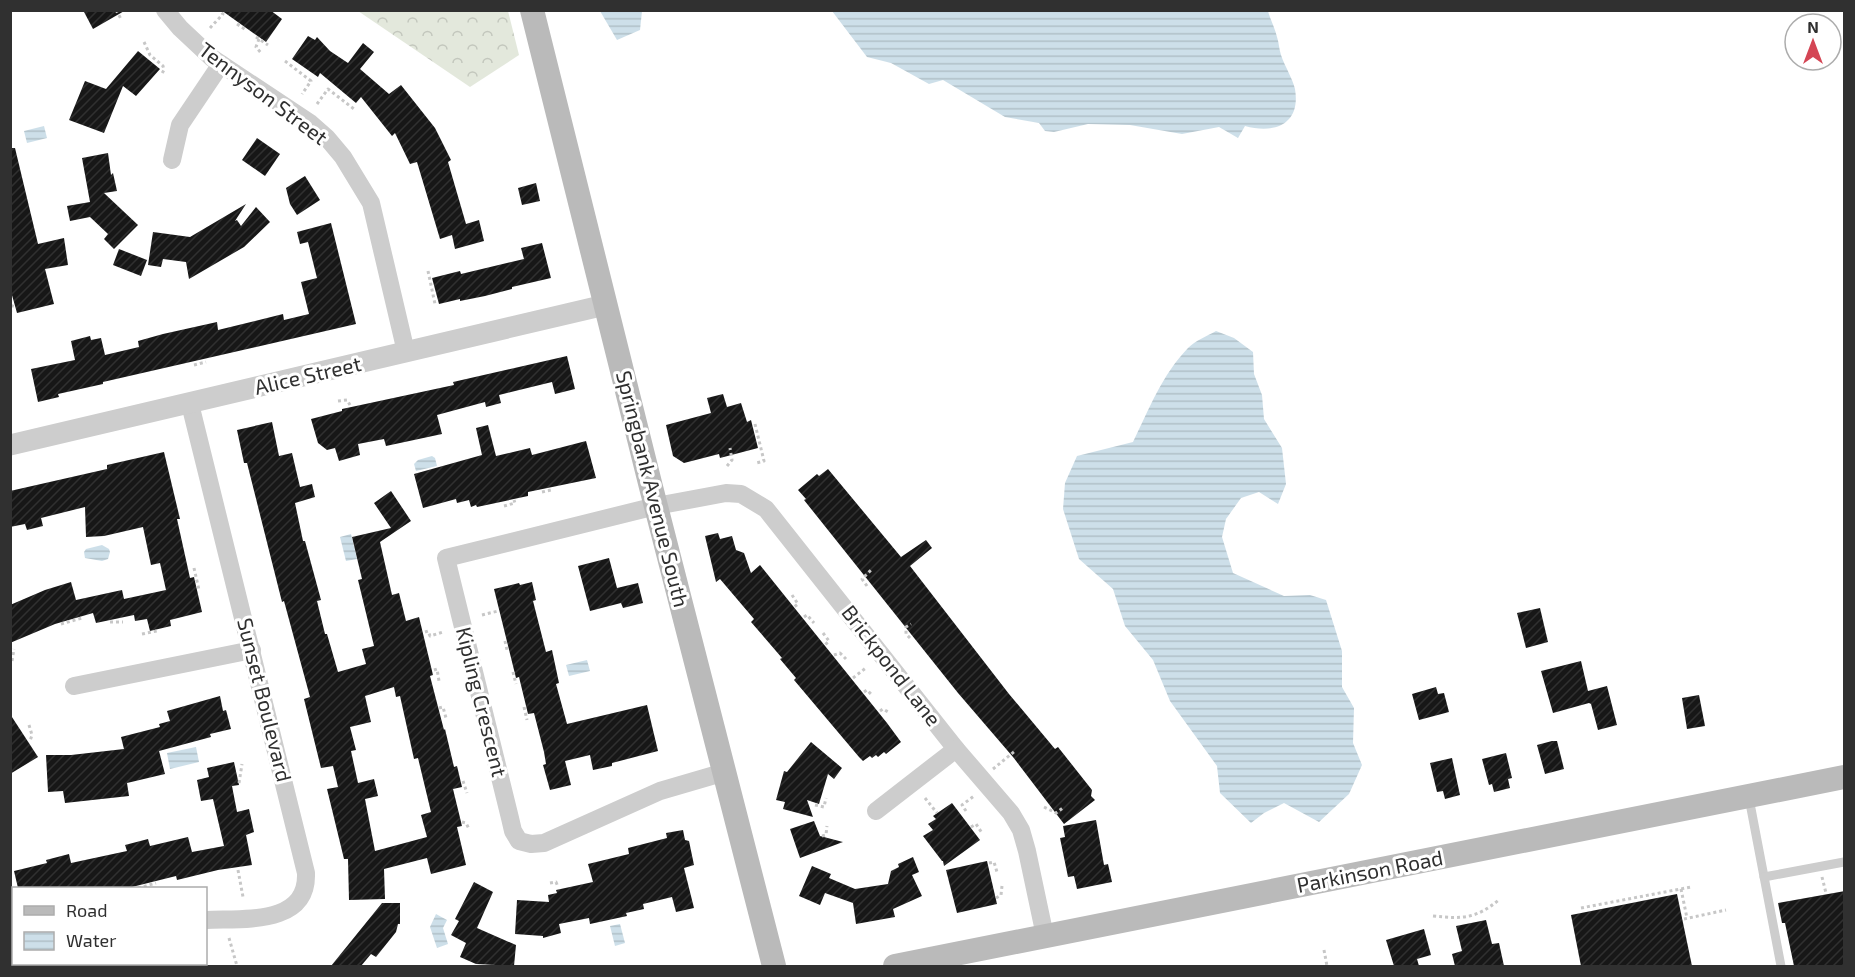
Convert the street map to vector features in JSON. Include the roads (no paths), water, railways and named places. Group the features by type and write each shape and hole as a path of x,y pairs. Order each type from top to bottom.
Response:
{"main road":[{"name":"Springbank Avenue South","path":"532,10 774,966"},
{"name":"Parkinson Road","path":"896,966 1845,777"}],"street":[{"name":"Tennyson Street","path":"165,10 196,44 221,64 310,123 327,138 357,177 371,203 406,352"},
{"path":"172,160 180,125 221,64"},
{"name":"Alice Street","path":"10,445 605,305"},
{"name":"Sunset Boulevard","path":"190,404 306,873 306,884 296,904 286,910 270,916 207,920"},
{"name":"Brickpond Lane","path":"656,506 726,493 741,494 764,507 956,749 1011,813 1021,830 1029,856 1045,936"},
{"name":"Kipling Crescent","path":"656,506 446,558 513,831 519,841 531,844 544,843 660,792 725,772"},
{"path":"74,686 252,650"},
{"path":"876,811 956,749"}],"lane":[{"path":"1748,796 1781,966"},
{"path":"1764,877 1845,862"}],"water":[{"path":"600,11 642,11 640,30 617,40"},
{"path":"832,11 1268,11 1281,55 1295,89 1294,111 1289,119 1275,127 1266,129 1245,126 1238,138 1219,127 1182,134 1130,125 1088,124 1054,132 1045,131 1039,123 1005,117 943,80 929,84 891,63 867,57"},
{"path":"44,126 47,138 27,143 24,131"},
{"path":"1216,331 1234,338 1253,352 1254,374 1262,395 1264,419 1282,448 1286,484 1278,504 1259,492 1241,498 1226,519 1222,537 1233,573 1284,596 1310,595 1326,600 1342,651 1342,687 1354,708 1353,743 1362,765 1349,794 1319,822 1284,803 1264,813 1251,823 1220,793 1217,766 1170,701 1153,660 1125,626 1113,589 1079,559 1063,509 1065,483 1077,456 1133,442 1157,393 1179,358 1191,345"},
{"path":"432,456 437,466 416,471 414,464 418,460"},
{"path":"351,534 357,559 346,561 340,537"},
{"path":"102,545 109,549 108,559 102,561 85,558 86,549"},
{"path":"587,660 590,671 569,676 566,665"},
{"path":"196,747 199,762 170,769 167,753"},
{"path":"436,914 447,920 443,928 448,944 437,948 430,927"},
{"path":"620,924 625,943 615,946 610,926"}]}
